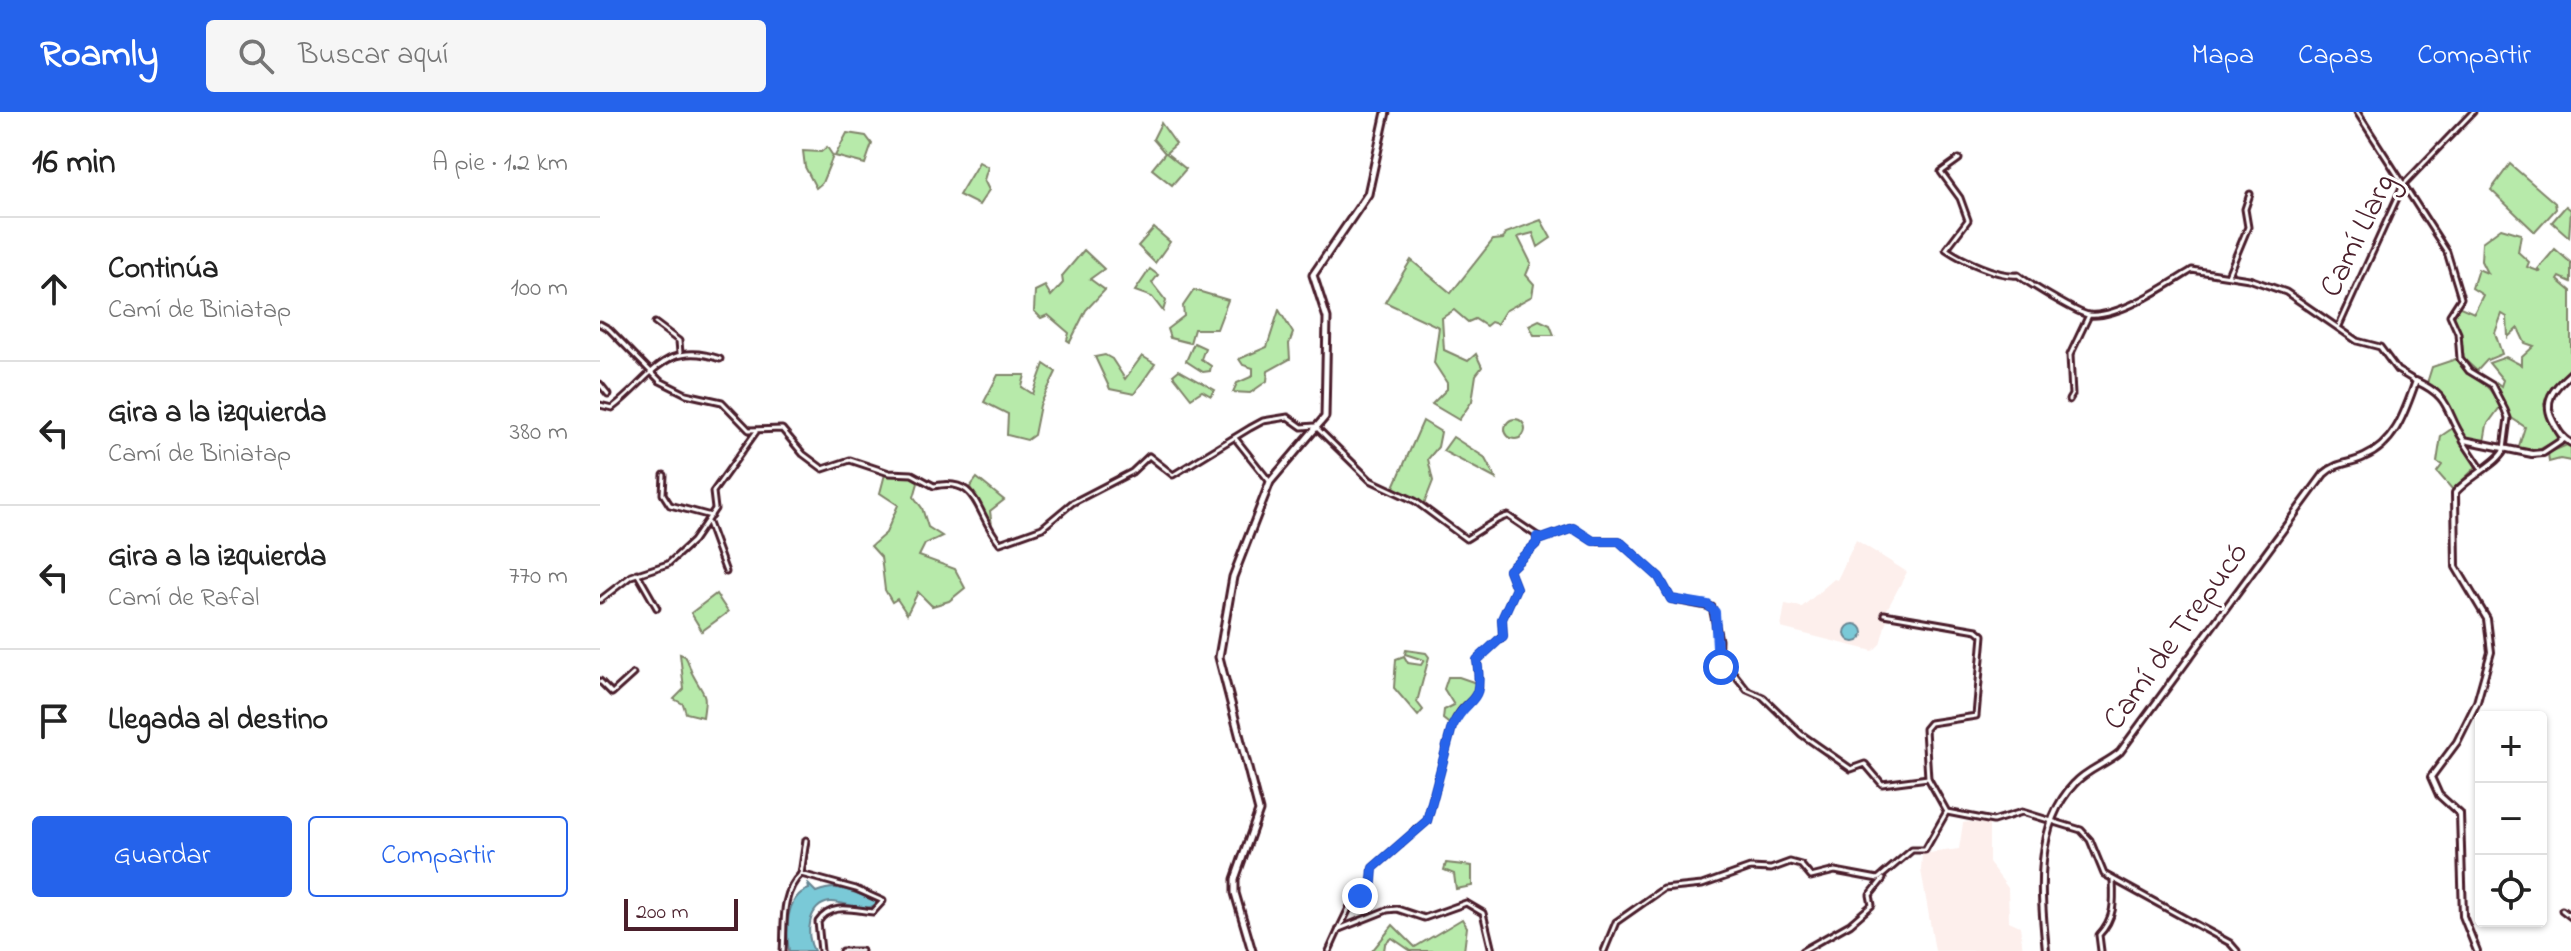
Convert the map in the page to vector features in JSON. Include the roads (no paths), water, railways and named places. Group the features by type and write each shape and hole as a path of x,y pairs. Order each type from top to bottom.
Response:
{"main road":[{"path":"1252,951 1235,893 1235,879 1259,811 1219,657 1233,577 1270,482 1320,427 1326,409 1327,318 1313,275 1368,194 1386,112"}],"street":[{"path":"2357,112 2453,265 2461,298 2450,315 2458,333 2460,359 2469,371 2495,389 2508,418 2504,449 2499,459 2481,468 2455,493 2458,530 2455,555 2461,578 2487,619 2491,652 2477,702 2457,742 2431,777 2439,795 2460,814 2463,916 2477,951"},
{"name":"Camí Llarg","path":"2464,440 2454,426 2447,402 2440,393 2397,370 2380,347 2357,341 2339,327 2403,185 2473,112"},
{"path":"1959,159 1941,172 1960,198 1968,220 1946,249 1973,266 1990,267 2009,276 2018,275 2089,315 2127,305 2174,284 2192,270 2228,275 2286,292 2339,327"},
{"path":"2228,275 2248,227 2245,209 2250,194"},
{"path":"2069,400 2072,395 2070,355 2089,315"},
{"path":"655,323 679,341 680,353"},
{"path":"600,324 652,374 686,394 722,402 745,426 756,432 782,429 803,454 823,469 850,460 889,473 912,474 930,485 956,482 968,488 1000,543 1042,528 1072,503 1132,472 1149,456 1173,475 1263,421 1278,417 1292,420 1302,427 1320,427 1370,480 1415,501 1466,539 1503,516 1542,539 1573,528 1593,541 1619,541 1659,577 1671,599 1712,607 1719,640 1718,664 1732,671 1747,690 1763,697 1801,734 1851,769 1865,764 1882,784 1928,778"},
{"path":"600,405 612,408 667,357 680,353 706,354 720,359"},
{"path":"2571,373 2553,391 2548,404 2549,414 2564,439 2571,443"},
{"name":"Camí de Trepucó","path":"2046,951 2040,888 2050,823 2073,784 2120,752 2324,474 2333,466 2372,453 2398,430 2416,381"},
{"path":"600,384 608,394"},
{"path":"600,600 637,573 668,564 707,523 715,509 713,492 756,432"},
{"path":"1235,438 1270,482"},
{"path":"2464,440 2543,453 2564,439"},
{"path":"2464,440 2481,468"},
{"path":"664,475 663,494 670,505 711,516"},
{"path":"707,523 726,572"},
{"path":"1329,951 1353,900 1371,892 1373,868 1427,821 1452,727 1457,716 1477,698 1481,690 1477,660 1503,636 1502,619 1516,588 1509,570 1537,543 1537,537"},
{"path":"637,573 657,608"},
{"path":"1884,614 1977,630 1983,635 1979,711 1973,718 1926,724 1928,778 1947,812 1993,821 2022,812 2086,835 2104,874 2230,943 2237,951"},
{"path":"600,681 612,693 633,674"},
{"path":"1802,951 1850,924 1872,905 1870,895 1884,877 1912,850 1925,850 1947,812"},
{"path":"783,951 784,913 793,884 801,874 806,840"},
{"path":"1604,951 1616,922 1663,889 1702,885 1750,868 1771,869 1790,862 1801,865 1811,877 1835,871 1873,881 1884,877"},
{"path":"801,874 856,889 883,901 873,912 827,911 818,922 821,951"},
{"path":"2101,951 2099,935 2110,923 2114,905 2113,880"},
{"path":"1339,929 1387,910 1397,909 1424,918 1466,903 1483,913 1492,951"},
{"path":"2562,910 2571,917"},
{"path":"842,951 861,951"}],"water":[{"path":"1854,624 1863,633 1854,642 1845,633"},
{"path":"808,884 816,892 840,888 876,900 876,904 866,908 836,902 823,904 810,921 814,951 789,951 788,916 795,900 809,889"}]}
